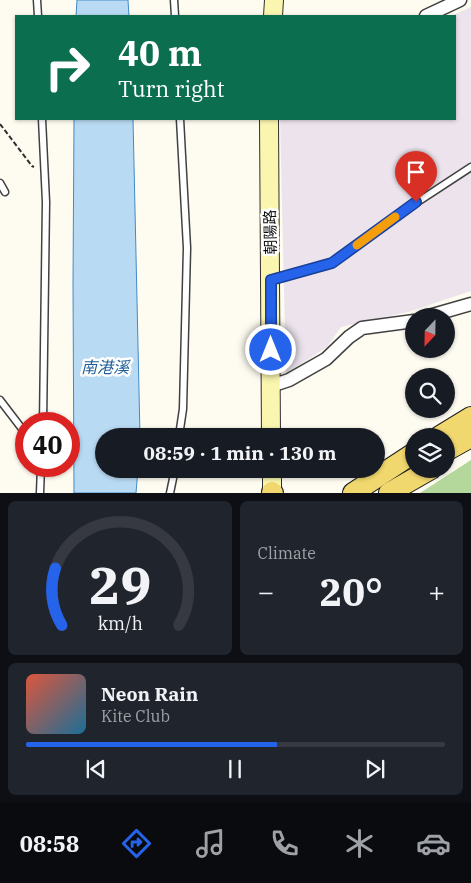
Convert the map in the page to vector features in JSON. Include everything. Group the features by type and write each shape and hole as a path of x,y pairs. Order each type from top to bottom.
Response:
{"main road":[{"path":"453,428 471,417"},
{"path":"455,439 471,430"},
{"path":"455,446 471,436"},
{"path":"455,455 471,446"},
{"path":"353,493 405,459"},
{"path":"362,493 405,468"},
{"path":"375,493 405,475"},
{"path":"389,493 415,478"}],"street":[{"path":"273,15 274,0"},
{"path":"428,15 460,0"},
{"name":"朝陽路","path":"269,120 271,428"},
{"path":"455,309 471,304"},
{"path":"271,386 289,380 326,359 349,336 362,328 405,322"},
{"path":"272,478 273,493"}],"lane":[{"path":"37,0 38,15"},
{"path":"174,0 175,15"},
{"path":"42,120 46,212 44,412"},
{"path":"180,120 186,248 183,409 180,428"},
{"path":"271,280 332,263 416,202 471,167"},
{"path":"0,183 5,192"},
{"path":"0,400 15,420"},
{"path":"40,493 41,477"},
{"path":"170,493 173,478"}],"path":[{"path":"0,124 32,166 44,168"}],"shaded area":[{"path":"471,7 471,291 420,308 405,308 405,313 341,327 327,347 286,374 280,120 456,120 456,15 453,15"}],"green space":[{"path":"471,460 471,493 420,493 443,478 455,478 455,470"}],"water":[{"path":"77,0 128,0 129,15 76,15"},
{"name":"南港溪","path":"74,120 133,120 140,428 95,428 95,478 137,478 136,493 74,493 74,477 80,477 80,412 74,412"}],"slow traffic":[{"path":"357,245 395,217"}],"route":[{"path":"271,350 271,280 332,263 416,202"}]}
